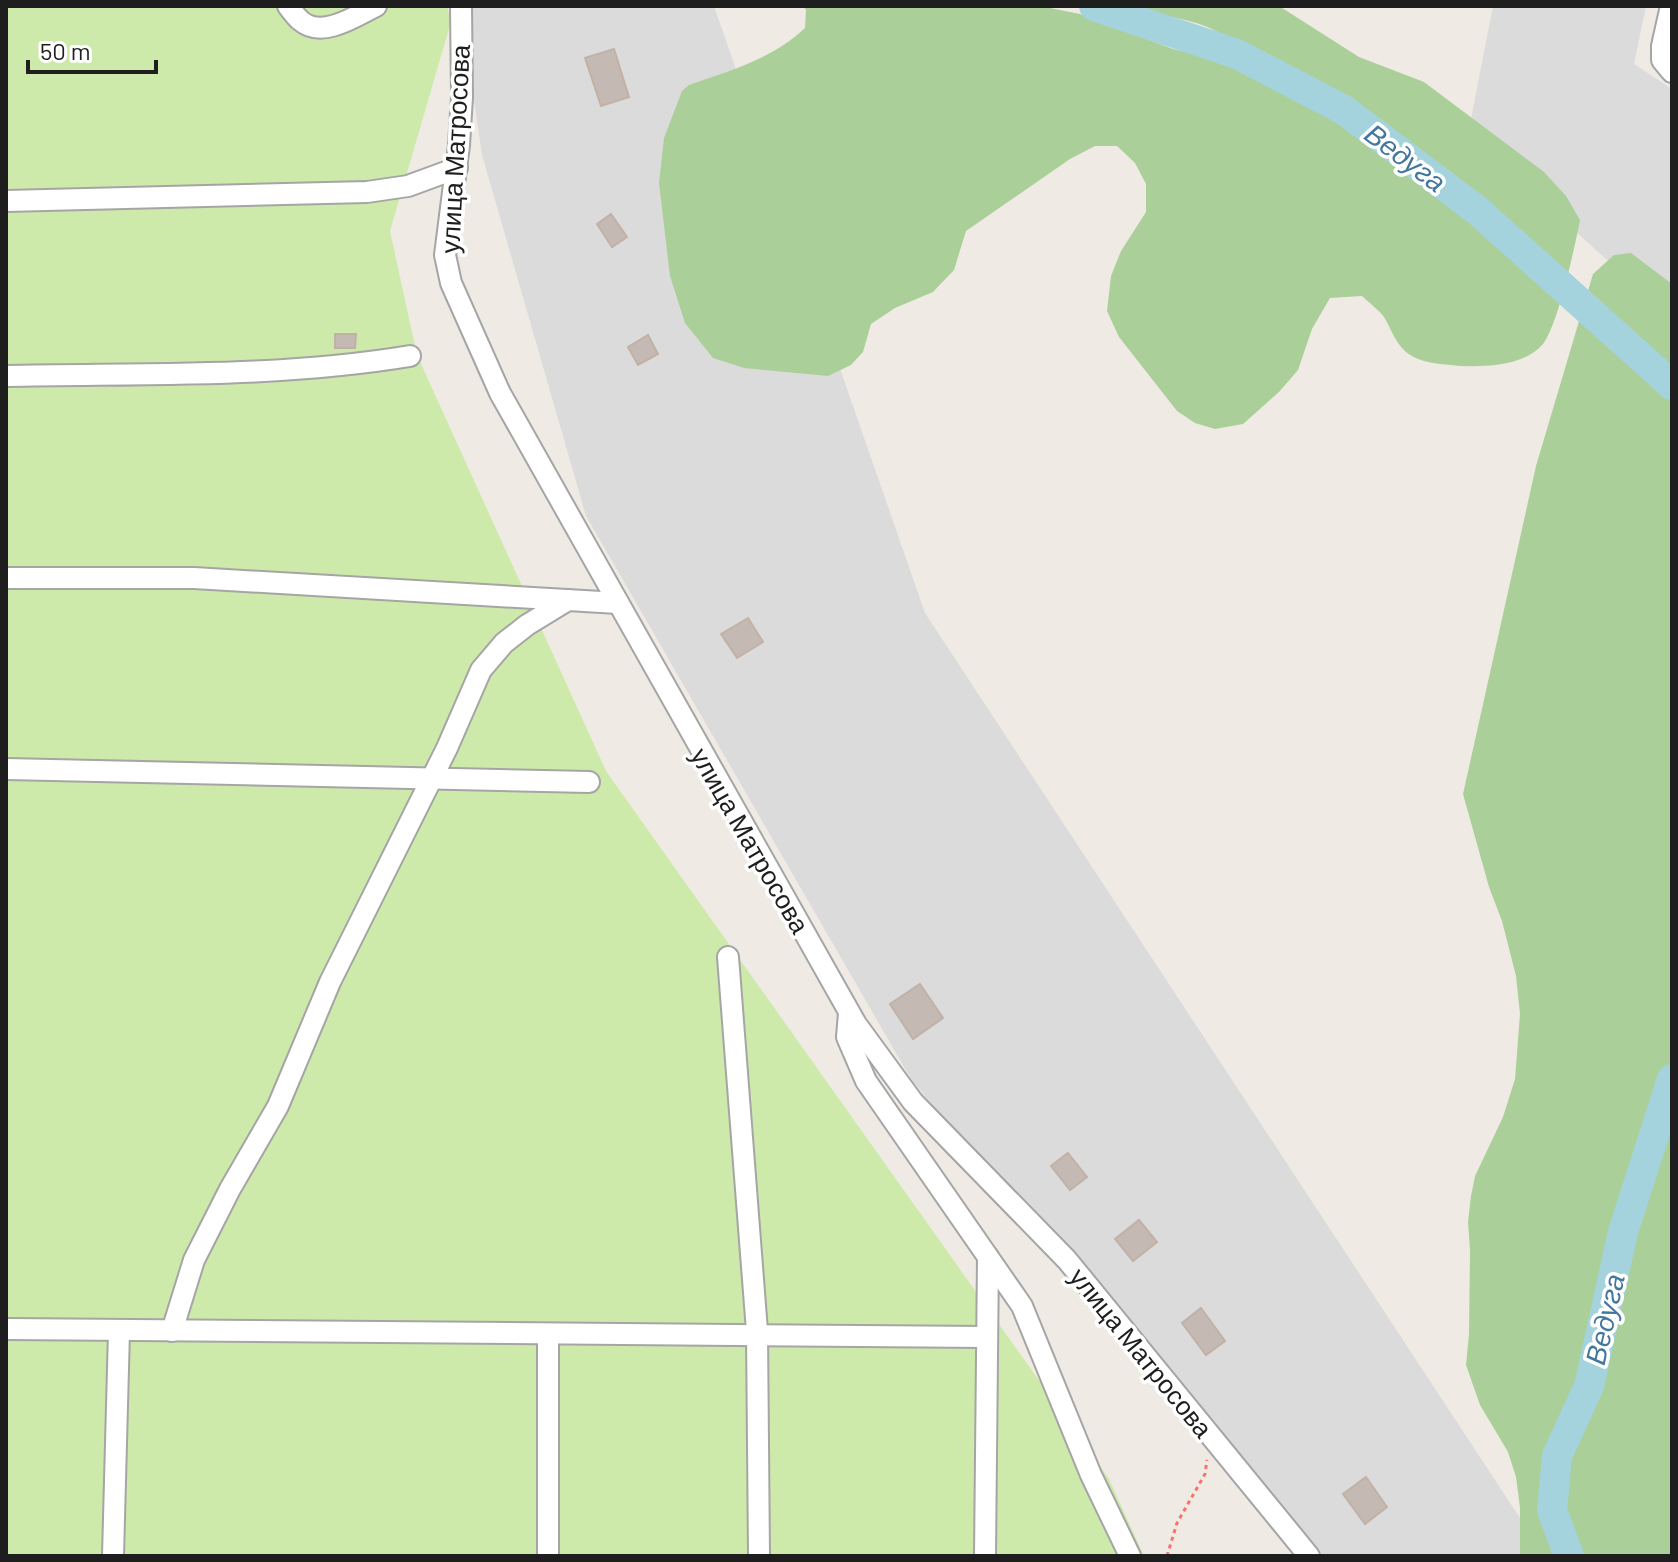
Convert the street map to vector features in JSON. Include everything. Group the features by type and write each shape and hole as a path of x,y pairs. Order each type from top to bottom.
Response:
{"street":[{"path":"288,6 311,27 325,28 376,6"},
{"name":"улица Матросова","path":"461,6 462,97 457,168 445,255 451,283 500,393 849,1013 913,1102 1067,1260 1309,1556"},
{"path":"1671,6 1662,60 1672,72"},
{"path":"6,201 367,192 408,186 457,168"},
{"path":"6,376 283,370 350,366 410,356"},
{"path":"6,578 194,578 618,603"},
{"path":"172,1331 194,1260 278,1106 330,982 447,748 481,670 504,643 568,600"},
{"path":"6,769 589,782"},
{"path":"728,957 757,1336 759,1556"},
{"path":"849,1013 847,1037 866,1081 1022,1306 1091,1475 1130,1556"},
{"path":"985,1556 988,1257"},
{"path":"6,1329 987,1337"},
{"path":"113,1556 119,1331"},
{"path":"548,1334 548,1556"}],"path":[{"path":"1167,1556 1177,1523 1205,1474 1207,1458"}],"shaded area":[{"path":"460,6 714,6 925,613 1545,1556 1303,1556 911,1079 586,516 482,155"},
{"path":"1493,6 1646,6 1634,64 1672,89 1672,319 1468,134"}],"green space":[{"path":"6,6 447,6 451,22 390,231 417,355 606,771 1109,1479 1144,1556 6,1556"},
{"path":"803,6 1040,6 1080,14 1173,49 1222,61 1234,45 1224,36 1198,24 1126,6 1279,6 1359,57 1424,82 1544,172 1566,196 1580,220 1565,285 1549,334 1535,351 1505,364 1438,364 1415,358 1403,349 1384,317 1362,296 1330,298 1312,329 1298,370 1279,392 1243,424 1215,429 1195,423 1177,411 1119,337 1107,311 1111,276 1121,251 1146,212 1146,184 1135,163 1117,146 1095,146 1070,159 966,231 954,270 933,292 895,308 871,324 863,352 851,365 828,376 744,368 713,358 685,323 670,276 659,183 664,138 682,91 689,85 765,56 792,39 805,28 806,10"},
{"path":"1631,253 1672,284 1672,1556 1520,1556 1520,1508 1516,1477 1508,1452 1480,1405 1466,1365 1471,1196 1475,1176 1503,1117 1515,1079 1520,1014 1516,976 1502,921 1489,887 1463,794 1536,466 1593,274 1614,255"}],"building":[{"path":"614,49 629,97 601,106 585,58"},
{"path":"611,214 627,237 612,247 597,224"},
{"path":"335,334 356,334 355,348 335,348"},
{"path":"648,335 658,354 638,365 628,347"},
{"path":"748,618 763,642 737,658 721,634"},
{"path":"920,984 943,1018 913,1039 890,1004"},
{"path":"1068,1153 1087,1177 1070,1190 1051,1166"},
{"path":"1139,1220 1157,1242 1133,1261 1115,1239"},
{"path":"1201,1308 1225,1341 1206,1355 1182,1323"},
{"path":"1366,1477 1387,1507 1365,1524 1343,1494"}],"waterway":[{"name":"Ведуга","path":"1094,6 1237,54 1344,110 1478,211 1672,385"},
{"name":"Ведуга","path":"1569,1556 1552,1510 1557,1456 1589,1386 1623,1232 1672,1079"}]}
